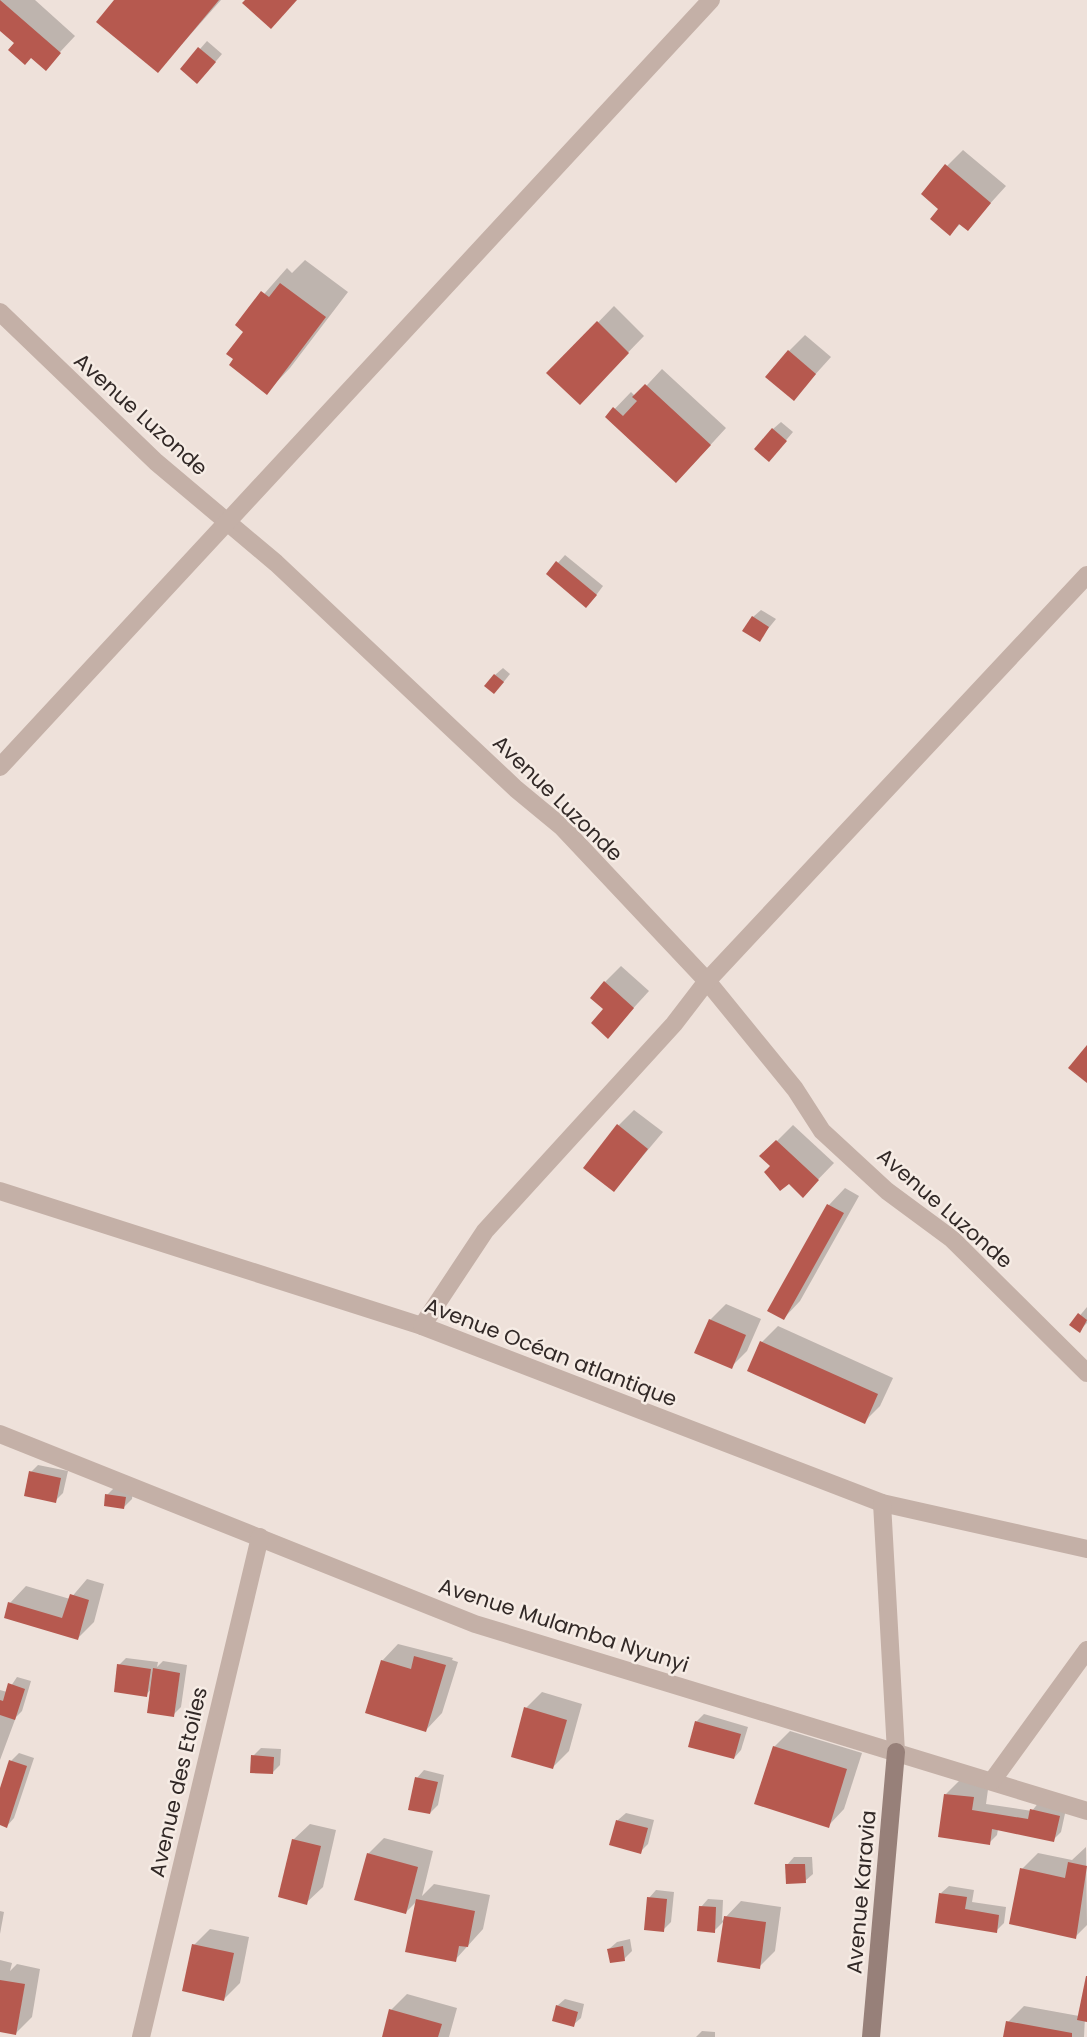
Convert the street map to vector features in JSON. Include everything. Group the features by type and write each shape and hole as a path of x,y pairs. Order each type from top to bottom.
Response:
{"street":[{"path":"0,767 711,0"},
{"name":"Avenue Luzonde","path":"0,312 156,462 229,522 516,789 562,827 707,981 795,1089 822,1131 887,1191 952,1239 1087,1373"},
{"path":"422,1326 485,1231 674,1024 707,981 1087,575"},
{"name":"Avenue Océan atlantique","path":"0,1191 422,1326 881,1503 1087,1549"},
{"name":"Avenue Mulamba Nyunyi","path":"0,1434 475,1624 1087,1811"},
{"path":"881,1503 896,1752"},
{"name":"Avenue des Etoiles","path":"141,2037 260,1537"},
{"path":"992,1781 1087,1650"},
{"name":"Avenue Karavia","path":"871,2037 896,1752"}],"building":[{"path":"0,0 61,53 46,71 31,58 25,65 8,50 14,43 0,31"},
{"path":"114,0 219,0 158,73 96,22"},
{"path":"245,0 297,0 271,29 242,3"},
{"path":"198,47 216,62 197,84 180,69"},
{"path":"945,164 991,203 968,231 959,224 950,236 930,219 938,209 921,194"},
{"path":"280,283 326,317 267,395 229,365 233,359 226,354 243,332 235,325 261,291 269,297"},
{"path":"597,321 629,353 580,405 546,373"},
{"path":"788,350 816,374 794,401 765,377"},
{"path":"645,384 711,445 676,483 605,417 613,407 623,416 637,401 632,397"},
{"path":"772,428 787,441 769,462 754,449"},
{"path":"556,561 597,595 586,608 546,574"},
{"path":"752,616 769,627 760,642 742,631"},
{"path":"494,674 504,682 494,694 484,686"},
{"path":"604,981 634,1008 608,1039 591,1023 603,1009 590,998"},
{"path":"1087,1045 1087,1083 1068,1068"},
{"path":"617,1124 648,1149 614,1192 583,1168"},
{"path":"776,1140 819,1180 803,1198 789,1184 780,1191 764,1172 770,1166 759,1156"},
{"path":"827,1204 844,1213 784,1320 767,1311"},
{"path":"1078,1313 1087,1320 1080,1333 1069,1325"},
{"path":"709,1319 746,1335 732,1369 694,1353"},
{"path":"760,1341 878,1394 865,1424 747,1371"},
{"path":"29,1471 61,1478 56,1503 24,1496"},
{"path":"105,1494 126,1497 124,1509 104,1506"},
{"path":"70,1594 89,1600 78,1640 4,1618 8,1602 62,1618"},
{"path":"414,1656 446,1665 426,1732 365,1713 381,1660 411,1669"},
{"path":"117,1664 151,1669 147,1697 114,1692"},
{"path":"153,1668 180,1673 174,1717 147,1713"},
{"path":"8,1683 25,1689 15,1720 0,1715 0,1700 3,1701"},
{"path":"524,1707 567,1720 553,1769 511,1757"},
{"path":"695,1721 741,1734 734,1759 688,1747"},
{"path":"773,1746 847,1769 829,1828 754,1804"},
{"path":"251,1755 274,1757 273,1774 250,1773"},
{"path":"9,1760 27,1766 7,1828 0,1825 0,1788"},
{"path":"415,1777 438,1782 430,1814 408,1810"},
{"path":"944,1794 974,1797 972,1810 1028,1819 1030,1809 1060,1816 1054,1842 992,1829 990,1845 938,1837"},
{"path":"616,1820 648,1828 641,1854 609,1845"},
{"path":"292,1839 321,1846 307,1905 278,1897"},
{"path":"367,1853 418,1867 406,1914 354,1900"},
{"path":"1068,1862 1087,1866 1076,1939 1009,1924 1020,1868 1065,1878"},
{"path":"785,1864 805,1864 806,1883 786,1884"},
{"path":"939,1893 967,1897 965,1909 999,1915 997,1933 935,1923"},
{"path":"647,1897 667,1899 664,1932 644,1930"},
{"path":"416,1899 475,1911 468,1947 459,1946 456,1962 405,1952"},
{"path":"699,1906 716,1907 715,1933 697,1931"},
{"path":"724,1916 766,1922 760,1969 717,1962"},
{"path":"192,1944 234,1953 224,2001 182,1991"},
{"path":"623,1946 625,1961 610,1963 607,1949"},
{"path":"1087,1976 1087,2022 1077,2020"},
{"path":"0,1980 25,1984 16,2035 0,2032"},
{"path":"556,2005 578,2012 574,2027 552,2021"},
{"path":"389,2009 442,2024 438,2037 382,2037"},
{"path":"1006,2021 1072,2033 1072,2037 1003,2037"}]}
